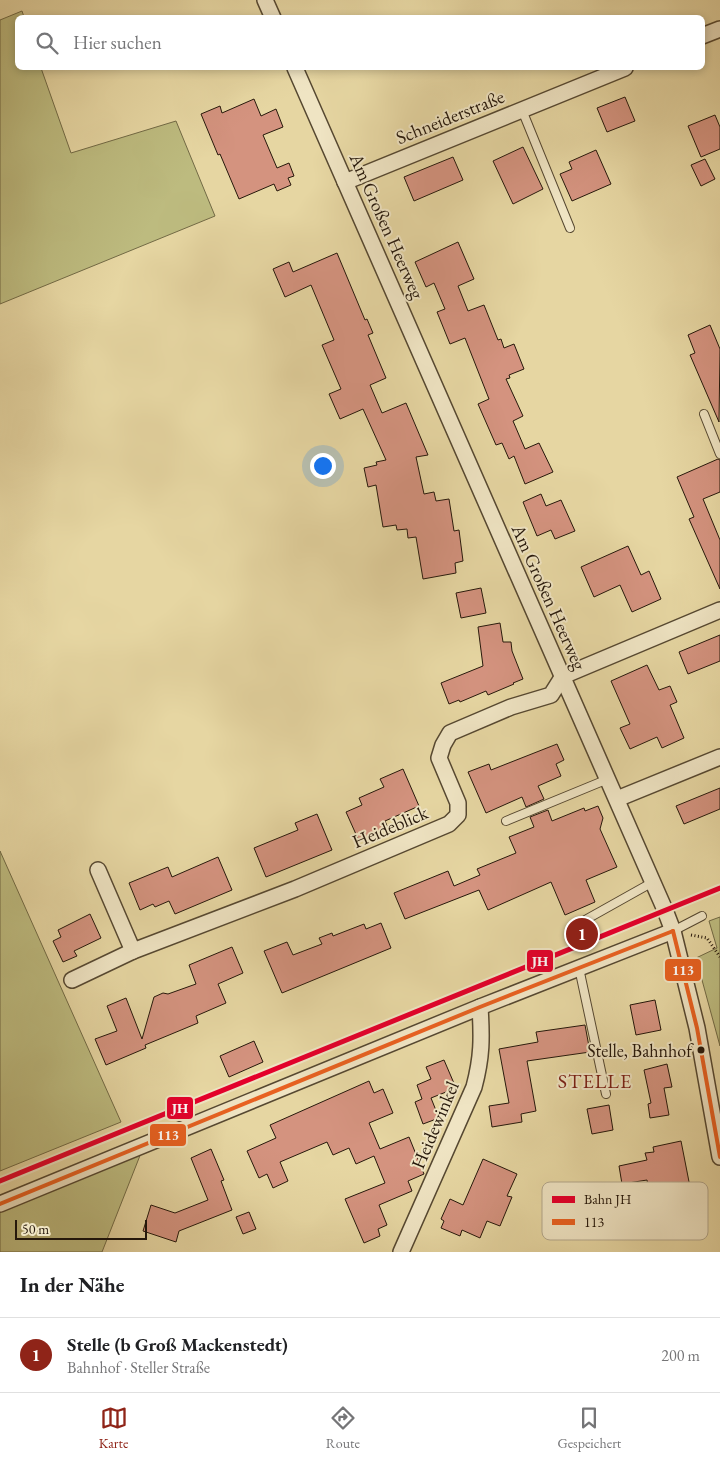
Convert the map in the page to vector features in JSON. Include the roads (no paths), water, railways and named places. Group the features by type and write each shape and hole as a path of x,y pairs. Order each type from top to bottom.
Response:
{"street":[{"path":"265,0 272,15"},
{"path":"705,35 720,28"},
{"name":"Am Großen Heerweg","path":"297,70 617,799 673,931 697,1028 720,1157"},
{"name":"Schneiderstraße","path":"345,182 620,70"},
{"path":"563,676 720,610"},
{"name":"Heideblick","path":"72,980 133,951 296,889 449,824 458,815 458,803 439,758 443,745 450,733 511,707 551,694 563,676"},
{"path":"617,799 720,756"},
{"path":"98,870 133,951"},
{"path":"0,1204 480,1007 673,931"},
{"name":"Heidewinkel","path":"401,1252 474,1087 480,1064 482,1045 480,1007"}],"lane":[{"path":"522,110 570,228"},
{"path":"704,414 720,454"},
{"path":"506,821 608,779"},
{"path":"578,924 653,882"},
{"path":"673,931 702,916"},
{"path":"579,968 606,1094"}],"rail line":[{"name":"JH","path":"0,1181 720,888"}],"place":[{"name":"Stelle (b Groß Mackenstedt)","path":"582,934"},
{"name":"Stelle, Bahnhof","path":"701,1050"}],"district":[{"name":"STELLE","path":"595,1081"}]}
